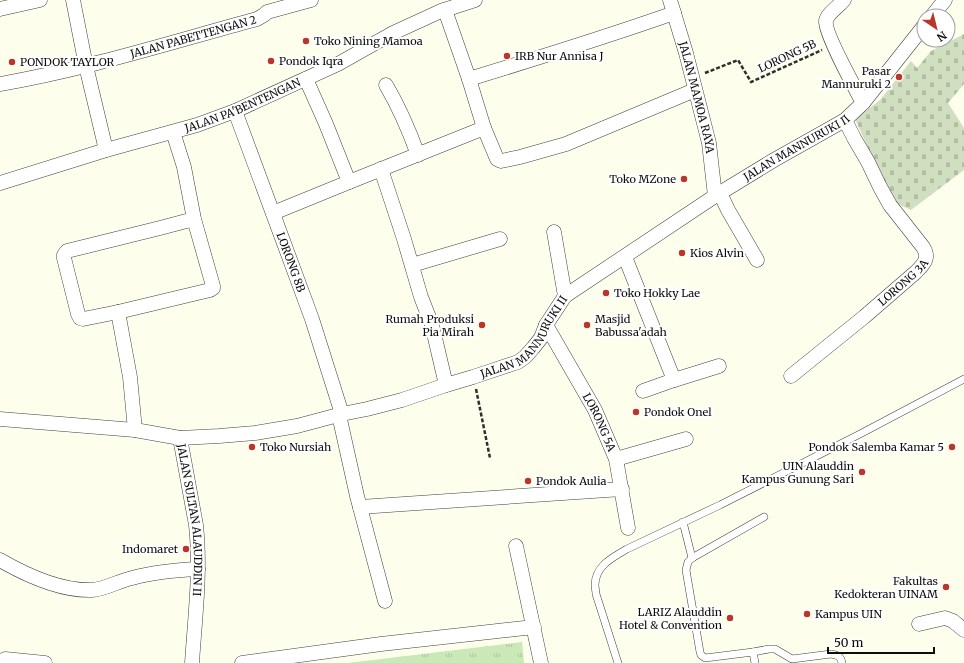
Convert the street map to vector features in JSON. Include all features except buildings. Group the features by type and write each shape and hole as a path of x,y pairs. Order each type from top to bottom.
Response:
{"street":[{"path":"0,9 40,0"},
{"path":"73,0 86,66 106,150"},
{"name":"JALAN PABETTENGAN 2","path":"0,84 36,78 86,66 257,18 267,12 311,0"},
{"name":"JALAN PA'BENTENGAN","path":"0,183 106,150 197,125 235,111 338,64 440,7 474,0"},
{"path":"844,0 828,17 826,21 826,28 863,103"},
{"path":"938,8 945,0"},
{"path":"440,7 468,79 484,128 496,157 499,160 520,157 566,144 694,84"},
{"path":"468,79 564,50 672,7"},
{"name":"JALAN MAMOA RAYA","path":"672,7 686,53 709,143 718,195 757,260"},
{"name":"JALAN MANNURUKI II","path":"180,438 254,433 290,427 402,400 446,384 518,362 526,356 541,338 546,325 565,296 718,195 774,160 845,120 863,103 916,36"},
{"path":"306,79 349,182"},
{"path":"386,85 401,111 418,155"},
{"name":"LORONG 8B","path":"235,111 312,319 340,415 360,507 384,601"},
{"name":"LORONG 3A","path":"791,376 864,317 916,272 922,265 927,255 923,247 890,205 845,120"},
{"path":"273,213 484,128"},
{"path":"173,132 184,167 194,219 213,288 210,290 118,312 83,319 80,318 64,258 65,252 194,219"},
{"path":"381,169 421,297 432,325 446,384"},
{"path":"554,232 565,296"},
{"path":"412,266 500,239"},
{"path":"625,257 674,380"},
{"path":"118,312 130,377 135,430"},
{"name":"LORONG 5A","path":"546,325 595,410 616,458 628,528"},
{"path":"643,391 719,366"},
{"name":"JALAN SULTAN ALAUDDIN II","path":"0,419 135,430 180,438 198,539 198,568 192,663"},
{"path":"616,458 686,438"},
{"path":"360,507 622,488"},
{"path":"516,546 541,663"},
{"path":"0,560 20,571 52,584 83,590 108,587 144,574 198,568"},
{"path":"919,624 945,618 953,621 964,630"},
{"path":"242,663 381,644 534,627"},
{"path":"0,663 5,659 45,663"}],"lane":[{"path":"618,663 596,594 596,576 607,562 617,555 860,434 964,378"},
{"path":"764,517 692,558 688,562 686,570 701,655 706,658 753,652 768,648 775,649 792,659 836,654 842,660 842,663"},
{"path":"683,522 692,558"},
{"path":"753,652 755,663"},
{"path":"784,654 784,663"},
{"path":"731,655 732,663"}],"path":[{"name":"LORONG 5B","path":"694,84 738,60 751,82 833,44"},
{"path":"473,377 490,458"}],"green space":[{"path":"964,34 964,84 948,103 964,128 964,170 911,210 893,202 855,119 880,100 911,61 917,68 931,51 937,48 956,48 956,38"},
{"path":"522,642 524,663 348,663"}],"place":[{"name":"Toko Nining Mamoa","path":"306,41"},
{"name":"IRB Nur Annisa J","path":"507,56"},
{"name":"Pondok Iqra","path":"271,61"},
{"name":"PONDOK TAYLOR","path":"12,62"},
{"name":"Pasar Mannuruki 2","path":"899,77"},
{"name":"Toko MZone","path":"684,179"},
{"name":"Kios Alvin","path":"682,253"},
{"name":"Toko Hokky Lae","path":"606,293"},
{"name":"Rumah Produksi Pia Mirah","path":"482,325"},
{"name":"Masjid Babussa'adah","path":"587,325"},
{"name":"Pondok Onel","path":"636,412"},
{"name":"Toko Nursiah","path":"252,447"},
{"name":"Pondok Salemba Kamar 5","path":"952,447"},
{"name":"UIN Alauddin Kampus Gunung Sari","path":"862,472"},
{"name":"Pondok Aulia","path":"528,481"},
{"name":"Indomaret","path":"186,549"},
{"name":"Fakultas Kedokteran UINAM","path":"946,587"},
{"name":"Kampus UIN","path":"807,614"},
{"name":"LARIZ Alauddin Hotel & Convention","path":"730,618"}]}
